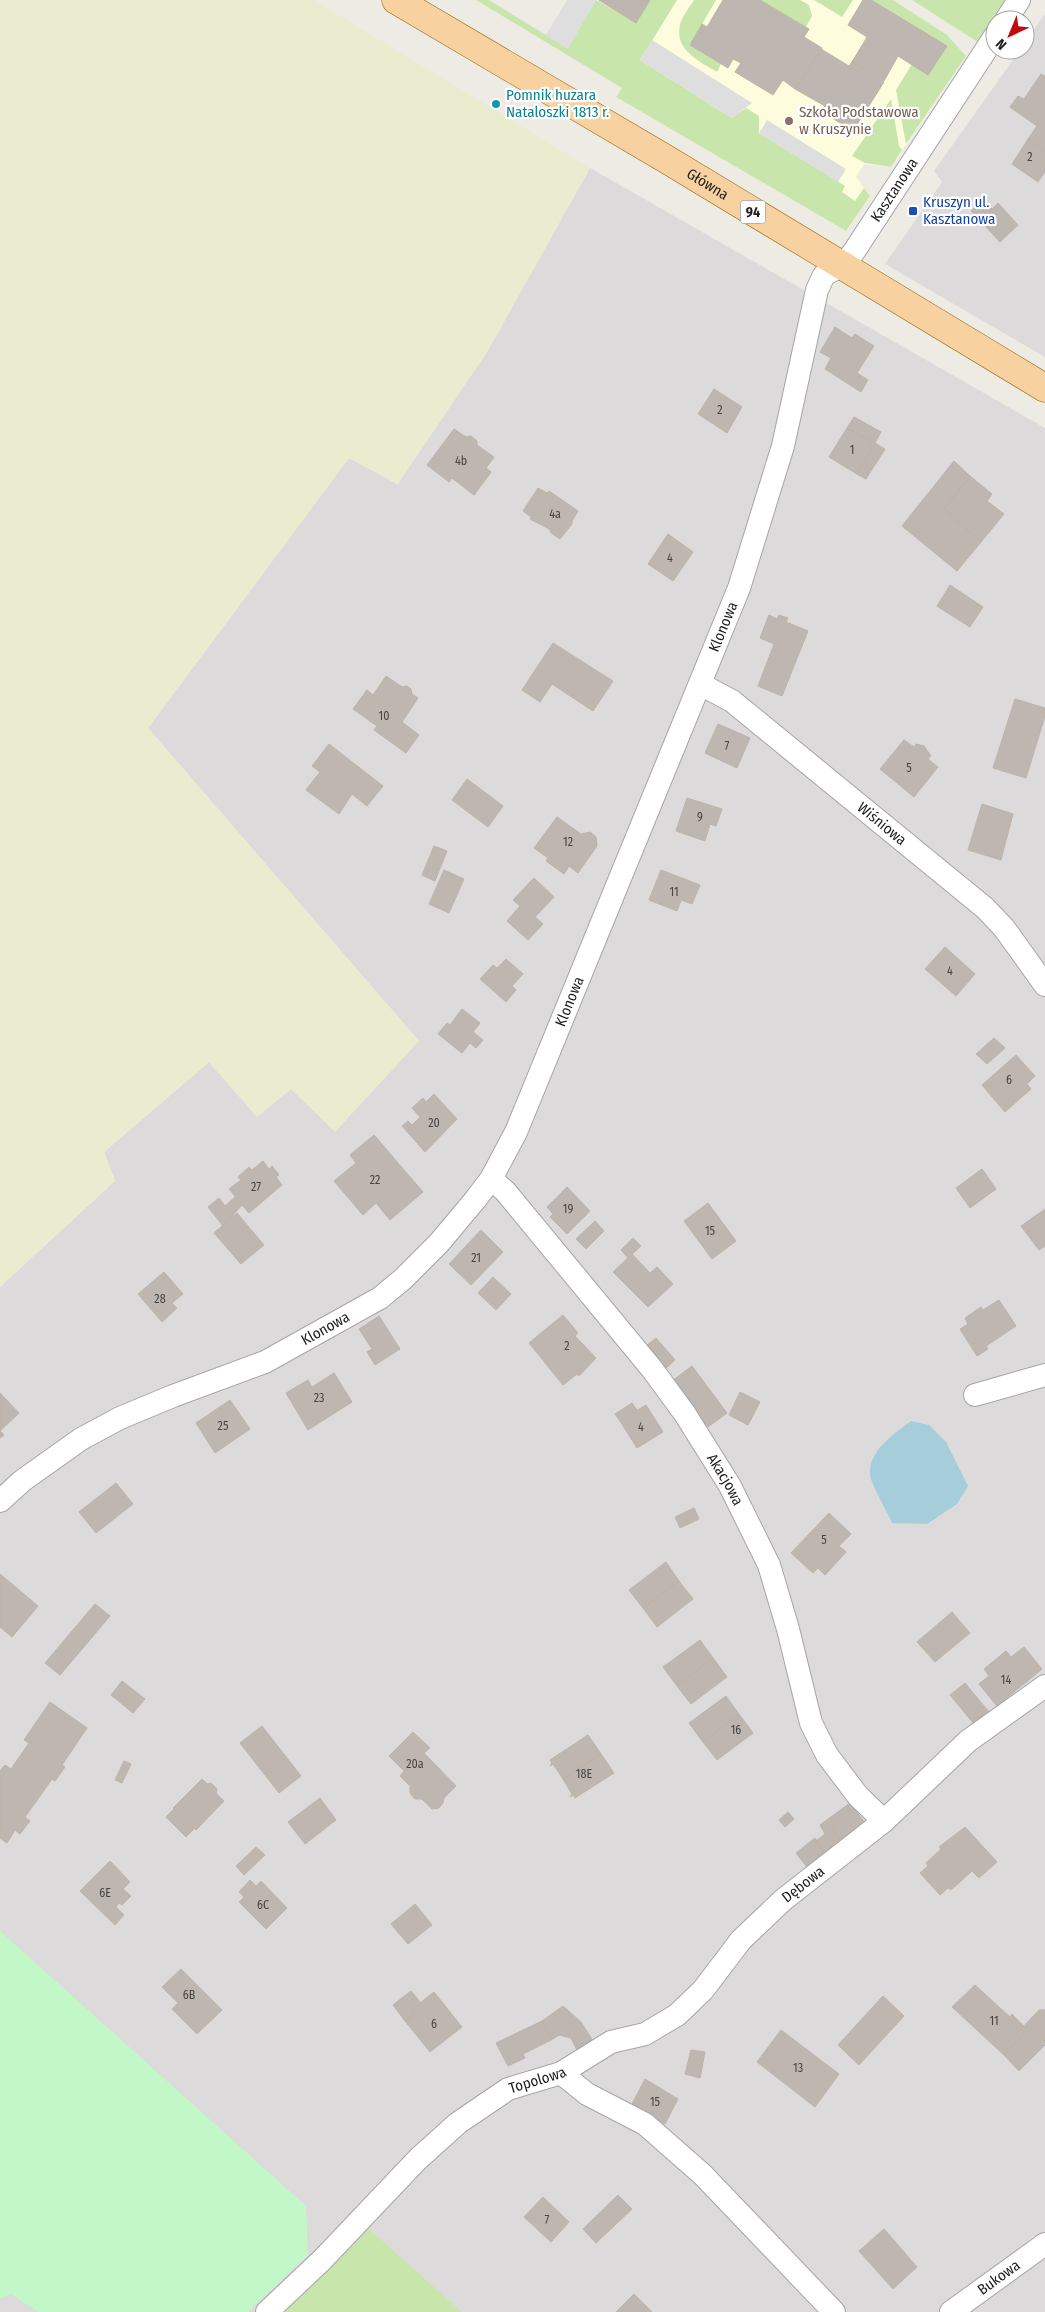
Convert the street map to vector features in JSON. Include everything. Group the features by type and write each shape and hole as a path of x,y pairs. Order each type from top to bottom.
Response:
{"main road":[{"name":"Główna","path":"396,0 674,164 1045,388"}],"street":[{"name":"Kasztanowa","path":"841,266 854,253 985,51"},
{"name":"Klonowa","path":"0,1501 22,1481 89,1435 120,1418 172,1396 240,1373 265,1362 380,1298 403,1279 439,1243 490,1179 516,1132 739,588 784,446 817,290 824,275 841,266"},
{"name":"Wiśniowa","path":"700,684 732,701 985,908 1004,928 1045,985"},
{"name":"Akacjowa","path":"490,1179 505,1191 652,1369 685,1414 720,1470 768,1566 788,1629 811,1723 832,1762 858,1796 884,1821"},
{"path":"975,1396 1045,1375"},
{"name":"Dębowa","path":"561,2073 612,2042 645,2034 677,2015 703,1990 741,1940 783,1900 884,1821 968,1741 1045,1686"},
{"name":"Topolowa","path":"267,2312 322,2260 418,2159 458,2122 508,2089 561,2073 588,2094 645,2124 704,2175 834,2312"},
{"name":"Bukowa","path":"951,2312 1045,2244"}],"shaded area":[{"path":"0,0 314,0 590,168 487,352 398,484 349,458 148,728 419,1041 335,1132 291,1089 257,1117 209,1062 104,1152 115,1180 0,1287"},
{"path":"567,0 596,0 568,49 546,35"},
{"name":"Szkoła Podstawowa w Kruszynie","path":"677,0 871,0 966,56 891,167 864,164 856,177 870,196 846,231 616,97"},
{"path":"1045,14 1045,357 885,264 942,182 934,171 1013,60 1035,60 1035,28"},
{"path":"652,40 752,103 732,118 640,60"},
{"path":"767,120 846,169 838,182 759,133"},
{"path":"590,168 1045,428 1045,2312 0,2312 0,1287 115,1181 104,1152 209,1062 257,1117 291,1089 419,1041 148,728 349,458 397,484 487,352"}],"green space":[{"path":"476,0 489,0 567,48 596,0 636,22 650,0 677,0 640,60 732,118 746,108 759,116 759,133 845,186 842,192 855,201 864,188 870,196 846,231 616,97 622,88"},
{"path":"694,0 716,0 690,45 721,64 717,72 690,54 684,48 681,41 679,34 680,25"},
{"path":"760,0 800,0 809,5 812,16 806,27"},
{"path":"814,0 853,0 842,17"},
{"path":"871,0 893,0 947,35 966,56 906,144 896,90 912,64"},
{"path":"912,0 1019,0 1007,10 985,10 985,47"},
{"path":"891,99 899,146 902,150 891,167 865,163 852,156"},
{"path":"0,1931 306,2206 308,2255 248,2312 38,2312 11,2294 0,2299"},
{"path":"369,2229 462,2312 281,2312"}],"water":[{"path":"911,1421 929,1425 946,1442 968,1486 957,1504 927,1524 892,1523 870,1474 871,1465 878,1450 890,1437"}],"building":[{"path":"599,0 650,0 636,23"},
{"path":"723,0 760,0 809,29 804,37 822,48 795,89 783,80 773,95 735,72 741,63 733,59 728,68 690,45 702,24 707,27"},
{"path":"863,0 871,0 947,46 928,75 898,56 884,81 852,62 867,37 848,25"},
{"path":"821,49 849,66 852,62 884,82 853,131 821,111 825,106 795,89"},
{"path":"1041,74 1045,76 1045,151 1028,139 1037,126 1010,107 1018,96 1024,99"},
{"path":"1028,139 1045,151 1045,172 1038,182 1012,164"},
{"path":"982,200 992,209 998,203 1018,225 1000,242 971,211"},
{"path":"835,327 852,338 855,334 874,346 857,373 868,380 861,392 825,369 831,358 820,352"},
{"path":"714,389 742,407 727,433 698,414"},
{"path":"854,417 881,432 875,443 847,428"},
{"path":"847,428 875,443 857,474 829,457"},
{"path":"454,429 466,437 471,436 477,441 477,445 494,457 486,468 491,472 474,495 452,478 449,482 427,465"},
{"path":"875,443 885,449 866,479 857,474"},
{"path":"954,461 970,476 944,509 981,542 957,571 902,526"},
{"path":"970,476 992,494 987,501 1004,514 981,542 944,509"},
{"path":"538,488 547,493 531,517 523,511"},
{"path":"549,491 578,511 572,524 560,539 550,532 551,530 530,519"},
{"path":"668,534 693,552 673,581 648,564"},
{"path":"950,585 983,607 970,627 937,606"},
{"path":"769,615 777,619 779,615 788,618 786,622 808,631 782,696 758,686 774,644 760,638"},
{"path":"553,643 613,681 593,711 552,684 540,702 522,690"},
{"path":"386,676 402,687 407,686 411,689 412,694 418,698 402,722 419,735 406,753 374,730 377,726 353,709 367,690 373,695"},
{"path":"1015,699 1045,708 1045,716 1026,778 993,768"},
{"path":"718,724 750,738 737,768 705,753"},
{"path":"904,740 914,747 916,744 924,746 931,756 928,759 938,767 914,797 880,769"},
{"path":"329,744 383,786 367,806 352,794 339,814 306,790 320,772 312,766"},
{"path":"467,779 503,806 488,827 452,800"},
{"path":"687,798 722,809 716,826 710,824 705,841 676,831"},
{"path":"982,804 1013,814 1001,860 968,850"},
{"path":"557,817 581,834 590,832 596,837 597,846 578,873 569,866 564,874 546,861 548,858 534,848"},
{"path":"434,846 447,851 435,881 422,875"},
{"path":"444,870 464,879 449,913 429,904"},
{"path":"661,870 700,885 692,904 681,900 677,911 649,900"},
{"path":"534,878 554,897 535,917 543,924 528,940 507,921 520,906 513,900"},
{"path":"945,947 975,974 956,996 925,969"},
{"path":"506,959 523,974 512,986 516,990 506,1002 480,979 493,965 497,968"},
{"path":"462,1009 480,1023 473,1032 483,1040 476,1048 470,1043 462,1053 438,1034 447,1023 450,1025"},
{"path":"994,1038 1005,1048 987,1064 976,1054"},
{"path":"1016,1055 1035,1076 1027,1084 1031,1089 1005,1112 982,1085"},
{"path":"434,1094 457,1119 425,1152 402,1126 408,1121 412,1125 420,1117 412,1108 423,1098 426,1102"},
{"path":"374,1135 423,1192 390,1220 376,1203 363,1215 334,1181 356,1163 350,1155"},
{"path":"263,1161 269,1169 272,1166 279,1175 276,1177 282,1185 249,1213 229,1189 241,1180 238,1177 249,1167 252,1170"},
{"path":"982,1169 996,1189 970,1208 956,1188"},
{"path":"567,1187 590,1211 567,1234 550,1217 553,1214 547,1207"},
{"path":"235,1197 242,1205 223,1226 208,1207 219,1198 225,1206"},
{"path":"708,1203 736,1241 712,1259 684,1221"},
{"path":"1045,1209 1045,1246 1039,1250 1021,1226"},
{"path":"237,1213 264,1245 241,1264 214,1233"},
{"path":"595,1221 604,1231 586,1249 576,1239"},
{"path":"481,1230 503,1252 471,1285 449,1264"},
{"path":"633,1238 641,1246 628,1258 621,1250"},
{"path":"632,1254 650,1273 657,1267 673,1284 648,1307 613,1272"},
{"path":"164,1272 183,1294 172,1303 177,1308 162,1322 138,1294"},
{"path":"493,1277 511,1294 496,1310 478,1293"},
{"path":"999,1300 1016,1326 986,1346 988,1349 977,1356 960,1329 968,1324 965,1318 981,1307 983,1310"},
{"path":"563,1315 578,1333 575,1336 596,1358 579,1376 577,1374 563,1385 529,1343"},
{"path":"379,1316 400,1349 375,1365 367,1352 372,1349 359,1329"},
{"path":"656,1338 675,1360 665,1369 646,1346"},
{"path":"692,1366 727,1413 708,1427 672,1381"},
{"path":"334,1373 352,1402 308,1430 286,1393 308,1380 312,1387"},
{"path":"740,1392 760,1402 748,1425 729,1415"},
{"path":"0,1393 19,1413 0,1431"},
{"path":"230,1400 250,1429 215,1453 196,1423"},
{"path":"632,1403 637,1410 620,1421 615,1414"},
{"path":"646,1405 663,1432 637,1448 620,1421"},
{"path":"116,1483 133,1504 96,1533 79,1512"},
{"path":"694,1508 699,1519 680,1528 675,1517"},
{"path":"829,1513 851,1534 839,1546 846,1552 825,1575 818,1568 813,1573 791,1553"},
{"path":"666,1562 679,1581 643,1608 629,1590"},
{"path":"0,1574 38,1606 12,1637 0,1627"},
{"path":"679,1581 693,1599 657,1627 643,1608"},
{"path":"95,1604 110,1616 60,1675 45,1663"},
{"path":"952,1612 970,1633 935,1662 917,1642"},
{"path":"700,1640 713,1658 677,1686 663,1667"},
{"path":"1024,1647 1042,1669 997,1706 979,1684 989,1676 984,1669 1006,1651 1011,1657"},
{"path":"713,1658 727,1677 691,1704 677,1686"},
{"path":"122,1681 145,1699 133,1713 111,1695"},
{"path":"965,1683 989,1712 974,1724 950,1695"},
{"path":"726,1696 739,1714 703,1742 689,1723"},
{"path":"50,1702 87,1728 62,1765 65,1767 55,1781 52,1779 25,1817 30,1821 20,1834 15,1830 7,1843 0,1838 0,1771 5,1765 11,1769 29,1743 24,1740"},
{"path":"739,1714 753,1733 717,1760 703,1742"},
{"path":"262,1726 301,1776 279,1793 240,1743"},
{"path":"413,1732 430,1748 424,1753 456,1786 444,1798 439,1808 432,1809 422,1799 415,1799 410,1793 410,1786 400,1776 404,1771 389,1756"},
{"path":"588,1735 601,1754 563,1779 553,1764 550,1766 552,1763 550,1760"},
{"path":"601,1754 614,1773 575,1798 573,1795 570,1797 572,1794 563,1779"},
{"path":"124,1761 131,1764 122,1783 115,1780"},
{"path":"202,1779 207,1784 211,1783 217,1789 216,1793 224,1801 196,1830 173,1808"},
{"path":"320,1798 336,1820 305,1844 288,1822"},
{"path":"850,1803 865,1823 841,1842 832,1829 825,1834 820,1825"},
{"path":"174,1809 194,1829 186,1837 166,1817"},
{"path":"788,1812 794,1819 785,1827 779,1820"},
{"path":"965,1827 997,1862 979,1878 972,1871 951,1890 948,1888 940,1895 920,1873 928,1866 926,1863 941,1849 939,1847"},
{"path":"832,1829 841,1842 825,1854 816,1841"},
{"path":"815,1838 825,1854 807,1867 796,1853"},
{"path":"256,1847 265,1855 244,1875 236,1866"},
{"path":"110,1861 130,1882 123,1889 131,1896 122,1905 119,1903 116,1907 124,1915 115,1925 80,1891"},
{"path":"250,1880 256,1886 261,1881 287,1908 266,1929 239,1902 244,1897 239,1892"},
{"path":"415,1904 432,1925 408,1944 391,1924"},
{"path":"181,1969 222,2010 197,2034 172,2009 178,2003 162,1987"},
{"path":"975,1985 1010,2017 1012,2014 1024,2026 1021,2029 1025,2033 1004,2055 952,2007"},
{"path":"411,1991 421,2003 411,2010 415,2014 405,2021 393,2005"},
{"path":"434,1992 462,2027 430,2052 405,2021 415,2014 411,2010"},
{"path":"883,1996 904,2016 859,2065 838,2045"},
{"path":"563,2006 581,2022 595,2044 578,2052 571,2038 559,2035 551,2040 542,2021"},
{"path":"1039,2010 1045,2010 1045,2045 1019,2071 1004,2055 1025,2033 1021,2029"},
{"path":"542,2021 551,2040 523,2054 525,2058 508,2066 496,2043"},
{"path":"781,2030 839,2074 815,2107 757,2062"},
{"path":"691,2050 705,2052 700,2078 685,2074"},
{"path":"645,2079 678,2099 665,2124 632,2104"},
{"path":"618,2195 632,2209 596,2243 583,2229"},
{"path":"543,2197 569,2222 551,2242 524,2217"},
{"path":"884,2229 917,2267 893,2289 859,2251"},
{"path":"634,2294 652,2312 616,2312"}],"place":[{"name":"Pomnik huzara Nataloszki 1813 r.","path":"496,104"},
{"name":"Szkoła Podstawowa w Kruszynie","path":"789,121"},
{"name":"Kruszyn ul. Kasztanowa","path":"913,211"}]}
